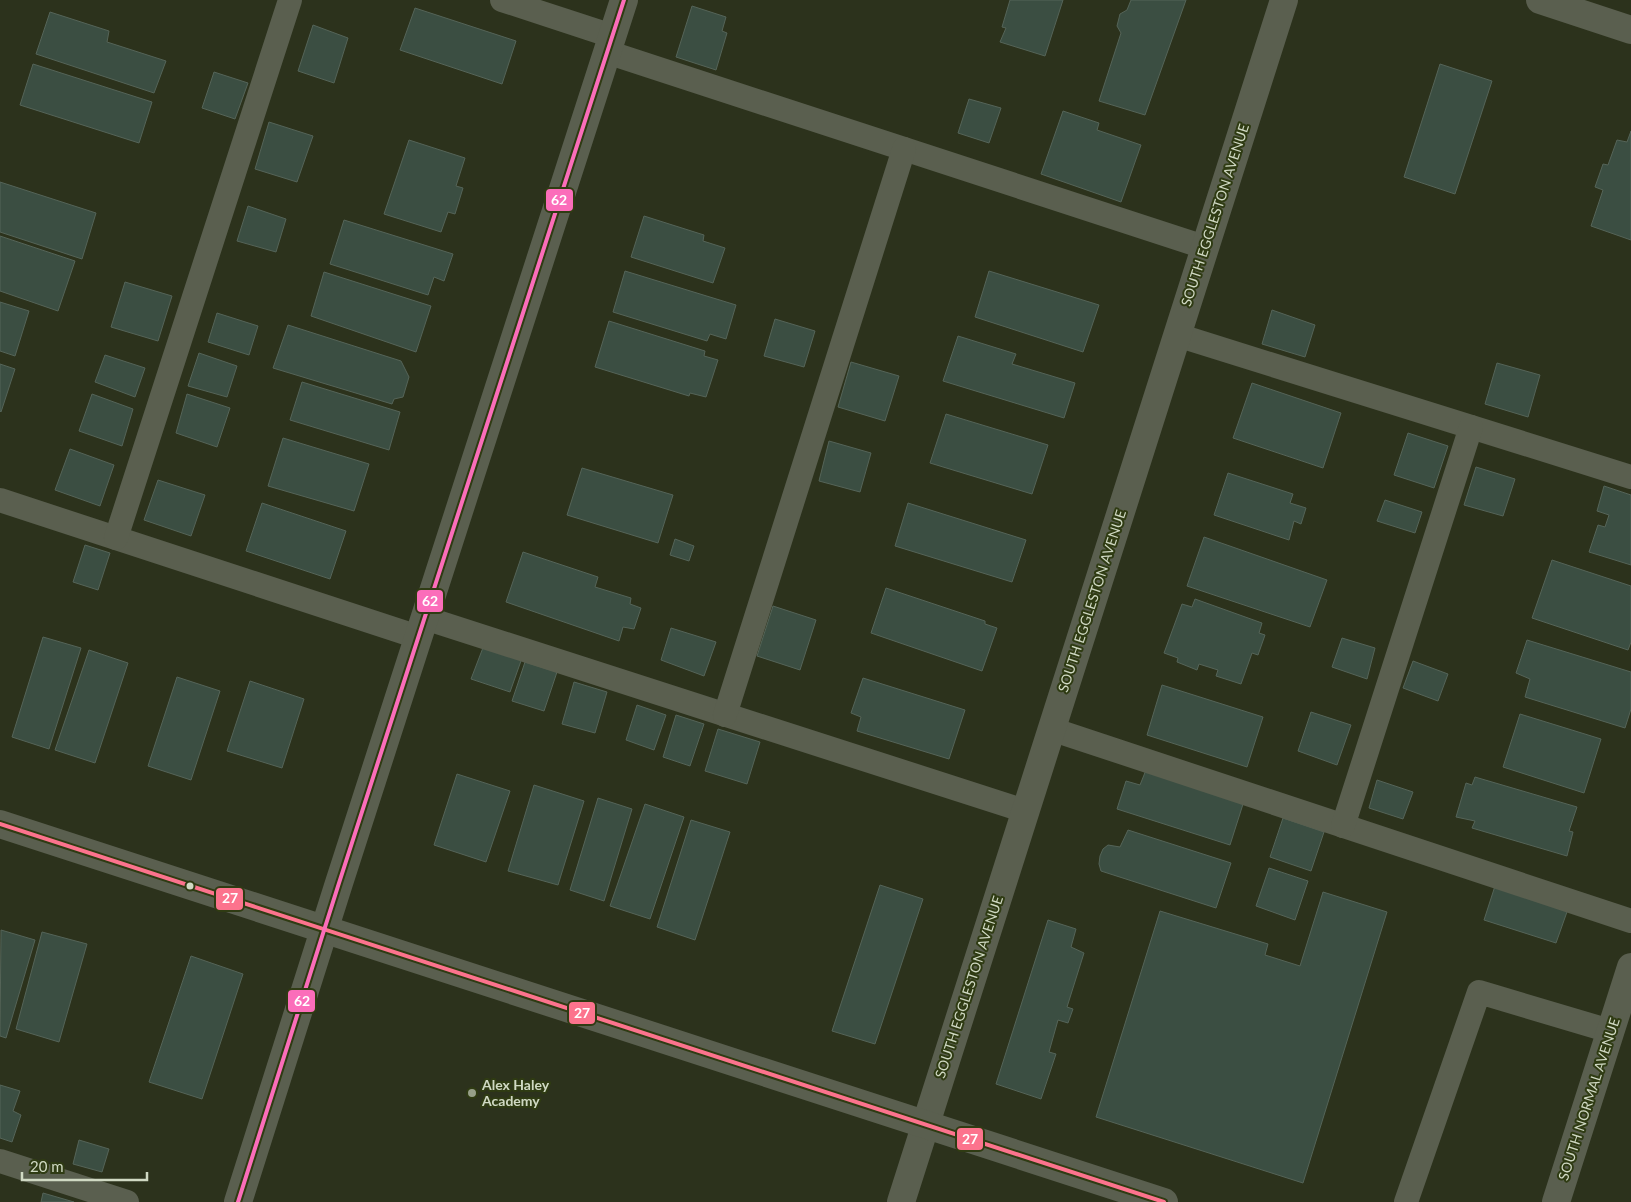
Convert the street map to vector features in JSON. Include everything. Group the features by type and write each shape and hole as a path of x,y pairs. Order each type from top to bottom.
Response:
{"street":[{"path":"238,1202 624,0"},
{"name":"SOUTH EGGLESTON AVENUE","path":"901,1202 1284,0"},
{"path":"1540,0 1631,30"},
{"path":"0,824 1164,1202"},
{"name":"SOUTH NORMAL AVENUE","path":"1556,1202 1610,1031 1625,1007 1631,967"}],"lane":[{"path":"116,538 290,0"},
{"path":"502,0 610,44 904,149 1204,247"},
{"path":"726,715 904,149"},
{"path":"1177,335 1631,476"},
{"path":"1343,826 1471,427"},
{"path":"0,500 116,538 726,715 1025,810"},
{"path":"1051,729 1631,921"},
{"path":"1406,1202 1479,992 1610,1031"},
{"path":"0,1161 127,1202"}],"building":[{"path":"1010,0 1063,0 1045,56 1000,42 1006,28 1002,27"},
{"path":"1131,0 1186,0 1145,115 1099,101 1121,33 1117,26 1120,14 1127,10"},
{"path":"692,6 726,17 722,31 727,33 716,70 676,57"},
{"path":"415,8 516,41 502,84 400,50"},
{"path":"50,12 109,31 107,42 166,61 154,93 36,54"},
{"path":"313,25 348,38 334,83 298,71"},
{"path":"33,64 152,102 139,143 20,105"},
{"path":"1440,64 1492,81 1455,194 1404,177"},
{"path":"214,72 248,83 235,119 202,108"},
{"path":"969,99 1001,108 989,143 958,133"},
{"path":"1063,111 1099,123 1097,130 1141,145 1121,202 1041,174"},
{"path":"269,122 313,136 297,182 255,169"},
{"path":"1631,131 1631,240 1591,226 1603,190 1595,187 1603,164 1608,165 1617,140 1627,142"},
{"path":"409,140 465,158 456,186 463,188 455,214 448,212 441,232 384,214"},
{"path":"0,182 96,213 82,259 0,232"},
{"path":"248,206 286,219 276,252 237,241"},
{"path":"644,216 704,235 703,241 725,248 713,283 631,257"},
{"path":"344,220 453,254 444,281 434,277 428,295 330,264"},
{"path":"0,236 75,261 58,311 0,291"},
{"path":"625,271 736,305 726,339 710,334 707,341 613,312"},
{"path":"989,271 1099,305 1083,352 975,317"},
{"path":"324,272 431,306 416,352 311,316"},
{"path":"125,282 172,296 158,341 111,327"},
{"path":"0,302 29,311 15,356 0,351"},
{"path":"1272,310 1315,325 1305,357 1262,344"},
{"path":"217,313 258,326 249,355 208,342"},
{"path":"775,319 815,331 804,367 764,356"},
{"path":"609,321 705,351 704,356 718,360 706,397 690,393 689,396 595,367"},
{"path":"288,325 401,361 409,377 403,397 394,399 392,404 273,368"},
{"path":"958,336 1016,354 1012,364 1075,383 1064,418 943,381"},
{"path":"199,353 237,366 227,397 188,386"},
{"path":"105,355 145,368 135,397 95,382"},
{"path":"851,362 899,376 885,421 838,407"},
{"path":"1497,363 1540,375 1528,417 1485,404"},
{"path":"0,364 15,369 1,412 0,411"},
{"path":"302,382 400,412 389,450 290,420"},
{"path":"1252,383 1341,413 1323,468 1233,438"},
{"path":"92,394 133,409 122,446 79,431"},
{"path":"187,394 230,408 217,447 176,433"},
{"path":"946,414 1048,445 1032,494 930,463"},
{"path":"1408,433 1448,446 1434,488 1394,475"},
{"path":"283,438 369,464 354,511 268,486"},
{"path":"829,441 871,453 860,492 819,481"},
{"path":"70,449 114,465 100,506 55,490"},
{"path":"1476,467 1515,479 1503,516 1464,505"},
{"path":"582,468 673,495 658,543 567,515"},
{"path":"1228,473 1293,494 1290,503 1306,508 1301,524 1294,521 1289,540 1214,515"},
{"path":"158,480 205,495 191,536 144,520"},
{"path":"1604,486 1631,495 1631,565 1589,552 1598,525 1605,527 1609,515 1597,511"},
{"path":"1385,500 1422,512 1415,533 1377,521"},
{"path":"262,503 346,531 330,579 246,551"},
{"path":"908,503 1026,540 1012,582 895,546"},
{"path":"1204,537 1327,580 1310,627 1187,586"},
{"path":"675,539 694,546 689,561 670,555"},
{"path":"85,545 110,553 98,590 73,582"},
{"path":"523,552 598,577 595,587 631,598 630,604 641,608 634,629 623,627 619,641 506,602"},
{"path":"1552,560 1631,586 1631,642 1628,650 1532,618"},
{"path":"886,588 985,621 985,624 997,628 982,671 871,633"},
{"path":"1195,599 1262,623 1259,633 1265,635 1258,655 1252,653 1241,684 1216,676 1218,670 1199,664 1197,670 1177,662 1178,658 1164,653 1182,604 1192,607"},
{"path":"773,606 816,620 800,670 757,656"},
{"path":"671,628 716,642 704,676 661,660"},
{"path":"43,637 81,648 49,749 12,737"},
{"path":"1342,638 1375,648 1367,679 1332,667"},
{"path":"1527,640 1631,672 1631,709 1625,728 1525,697 1530,679 1516,673"},
{"path":"484,645 522,658 510,692 471,679"},
{"path":"89,650 128,663 95,763 55,750"},
{"path":"1413,661 1448,674 1438,701 1403,688"},
{"path":"525,662 557,672 544,711 512,701"},
{"path":"177,677 220,691 191,780 148,766"},
{"path":"863,678 965,710 949,759 857,731 861,717 851,713"},
{"path":"250,681 304,699 282,768 227,751"},
{"path":"574,682 607,692 595,733 562,724"},
{"path":"1162,685 1263,717 1247,767 1147,735"},
{"path":"637,705 666,715 654,750 626,740"},
{"path":"1311,712 1351,725 1337,765 1298,751"},
{"path":"1520,714 1601,739 1584,793 1503,767"},
{"path":"676,715 704,724 690,766 663,757"},
{"path":"718,729 760,742 747,784 705,771"},
{"path":"1146,770 1244,801 1230,845 1117,809 1126,781 1140,785"},
{"path":"457,774 510,791 486,862 434,845"},
{"path":"1475,777 1577,807 1569,831 1573,832 1567,856 1472,828 1475,821 1456,817 1466,783 1472,785"},
{"path":"1377,780 1413,792 1403,819 1369,808"},
{"path":"534,785 584,801 558,885 508,871"},
{"path":"598,798 632,809 604,901 570,890"},
{"path":"645,804 684,817 650,919 610,906"},
{"path":"1283,818 1324,832 1311,871 1270,857"},
{"path":"691,820 730,832 695,940 657,927"},
{"path":"1128,830 1231,863 1216,908 1101,871 1099,864 1103,849 1108,845 1120,847"},
{"path":"1269,868 1308,881 1295,920 1256,906"},
{"path":"880,885 923,899 875,1044 832,1031"},
{"path":"1495,886 1568,909 1556,943 1484,920"},
{"path":"1323,892 1387,912 1303,1183 1096,1117 1160,911 1268,944 1265,955 1300,966"},
{"path":"1048,920 1076,929 1071,947 1084,953 1067,1007 1073,1009 1068,1023 1058,1020 1049,1052 1056,1054 1041,1099 996,1084"},
{"path":"1,930 35,940 6,1038 0,1036"},
{"path":"42,932 87,944 59,1042 16,1029"},
{"path":"191,956 243,974 202,1099 149,1082"},
{"path":"0,1085 20,1091 13,1111 21,1115 12,1142 0,1138"},
{"path":"79,1140 109,1149 102,1172 73,1164"},
{"path":"43,1193 74,1202 41,1202"}],"transit line":[{"name":"62","path":"238,1202 624,0"},
{"name":"27","path":"0,824 1164,1202"}],"place":[{"name":"Alex Haley Academy","path":"472,1093"}]}
